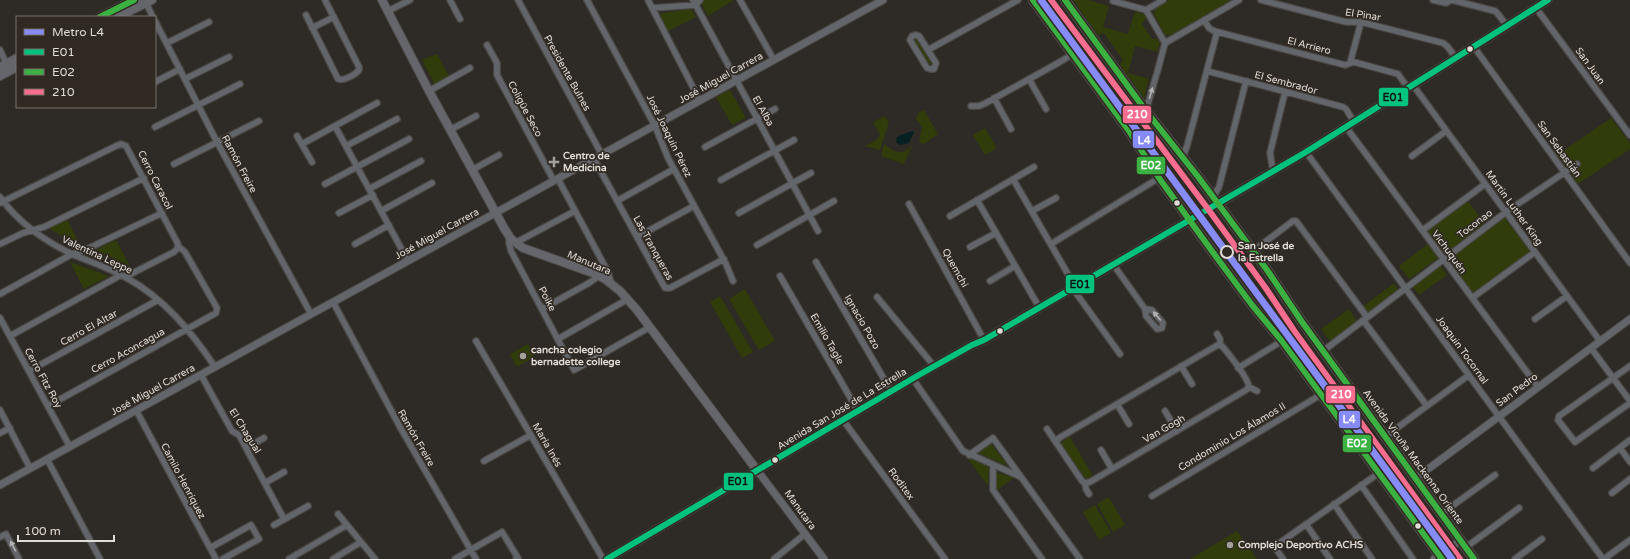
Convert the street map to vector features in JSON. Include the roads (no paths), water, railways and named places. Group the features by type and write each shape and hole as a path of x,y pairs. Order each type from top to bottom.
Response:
{"main road":[{"path":"102,16 134,0"},
{"name":"Manutara","path":"382,0 429,91 509,236 515,243 524,248 599,276 611,283 628,299 759,472"},
{"path":"1033,0 1133,137 1159,178 1188,219 1252,305 1282,341 1322,394 1438,558"},
{"name":"Avenida Vicuña Mackenna Oriente","path":"1065,0 1146,111 1253,251 1323,351 1474,559"},
{"name":"Avenida San José de La Estrella","path":"607,559 914,381 975,348 984,340 1188,219 1215,201 1306,152 1548,0"},
{"path":"120,16 146,1"},
{"path":"3,65 16,58"},
{"path":"0,76 16,68"},
{"name":"Avenida San José de La Estrella","path":"845,422 858,411 892,391 914,381 934,366 972,344 984,340"},
{"name":"Avenida San José de La Estrella","path":"617,559 759,472"}],"street":[{"path":"306,15 338,79 343,80 357,73 359,67 325,0"},
{"path":"388,11 410,0"},
{"path":"450,0 460,19"},
{"name":"Presidente Bulnes","path":"518,0 602,155"},
{"name":"José Joaquín Pérez","path":"587,0 655,126 674,169 724,259 733,281"},
{"path":"648,0 700,101"},
{"path":"740,0 774,60"},
{"path":"928,50 1018,0"},
{"path":"1110,0 1146,10 1165,43"},
{"path":"1146,10 1163,0"},
{"path":"1146,111 1165,43 1239,0"},
{"name":"El Pinar","path":"1261,0 1346,22 1361,22 1443,43 1456,58"},
{"path":"1433,0 1444,3 1448,3 1451,0 1495,11 1500,15 1507,26"},
{"path":"146,1 153,16"},
{"name":"José Miguel Carrera","path":"0,485 655,126 879,1"},
{"path":"652,8 696,2"},
{"name":"El Alba","path":"696,2 736,81 818,231"},
{"name":"San Juan","path":"1536,8 1630,135"},
{"path":"312,28 334,17"},
{"name":"El Arriero","path":"1204,20 1210,29 1217,32 1345,65 1354,62 1398,74 1410,87"},
{"path":"167,43 210,22"},
{"path":"1350,63 1361,22"},
{"name":"Ramón Freire","path":"156,23 217,142 310,314"},
{"path":"1182,157 1187,146 1217,32"},
{"path":"914,35 919,36 928,50 936,64 932,69 927,68 910,38 914,35"},
{"name":"Coligüe Seco","path":"487,45 497,63 497,75 575,211 608,272 611,283"},
{"name":"San Sebastián","path":"1474,47 1630,263"},
{"path":"0,50 3,65"},
{"path":"972,106 979,106 1068,57 1072,53"},
{"path":"185,79 229,57"},
{"path":"429,91 470,68"},
{"path":"156,82 180,70"},
{"name":"El Sembrador","path":"1207,71 1343,107 1346,109 1354,122"},
{"path":"1029,79 1046,109"},
{"path":"1215,201 1246,82"},
{"path":"155,128 240,84"},
{"name":"Martin Luther King","path":"1410,87 1446,131 1600,341"},
{"path":"1273,171 1270,153 1285,92"},
{"path":"994,98 1011,129"},
{"path":"302,144 377,104"},
{"path":"705,147 775,109"},
{"path":"450,130 476,116"},
{"path":"346,146 397,119"},
{"path":"174,164 259,121"},
{"path":"335,126 408,261"},
{"name":"Vichuquén","path":"1346,127 1538,387"},
{"path":"1412,156 1446,131"},
{"path":"298,136 312,162"},
{"path":"325,184 409,139"},
{"path":"721,180 794,140"},
{"name":"Cerro Caracol","path":"1,201 119,145 128,147 177,239 178,246 185,252 217,311"},
{"name":"Joaquín Tocornal","path":"1306,152 1601,558"},
{"path":"472,170 499,155"},
{"name":"Las Tranqueras","path":"594,159 666,289 724,259"},
{"path":"369,189 421,161"},
{"name":"Toconao","path":"1323,351 1506,212 1576,164"},
{"path":"950,216 1034,167"},
{"path":"617,201 674,169"},
{"path":"739,213 811,173"},
{"path":"0,244 23,233 44,227 144,178"},
{"path":"1051,244 1159,178"},
{"path":"1014,179 1069,276 1076,294 1120,354"},
{"path":"381,211 432,183"},
{"path":"1423,230 1485,184"},
{"path":"340,213 373,195"},
{"path":"1032,211 1056,198"},
{"path":"977,200 1039,307"},
{"name":"Valentina Leppe","path":"1,201 16,216 51,243 72,254 123,276 158,300 188,329 215,367"},
{"path":"757,245 834,201"},
{"name":"Quemchi","path":"909,204 984,340"},
{"path":"637,237 694,206"},
{"path":"515,243 575,211"},
{"path":"0,294 72,254 85,250 162,212"},
{"path":"1253,251 1295,220 1427,406"},
{"path":"355,244 389,225"},
{"path":"970,248 996,233"},
{"name":"Poike","path":"509,236 509,246 511,251 574,370 650,327"},
{"path":"10,336 123,276 172,254 178,246"},
{"path":"1472,298 1535,252"},
{"name":"Ignacio Pozo","path":"816,262 892,391"},
{"path":"1113,264 1145,309"},
{"path":"990,281 1015,266"},
{"path":"542,309 599,276"},
{"name":"Emilio Tagle","path":"780,276 858,411"},
{"path":"1535,320 1566,296"},
{"path":"877,297 934,366"},
{"path":"558,339 628,299"},
{"name":"Cerro El Altar","path":"29,371 158,300"},
{"name":"Ramón Freire","path":"333,302 400,427 476,559"},
{"name":"Cerro Aconcagua","path":"48,406 188,329 217,311"},
{"name":"Cerro Fitz Roy","path":"0,318 70,446"},
{"name":"San Pedro","path":"1416,478 1630,319"},
{"path":"1217,334 1220,339 1220,345 1238,368 1249,384 1249,387 1257,391"},
{"name":"María Inés","path":"476,341 603,559"},
{"path":"1238,368 1282,341"},
{"path":"1057,441 1059,438 1181,366 1220,345"},
{"path":"1591,348 1613,378 1630,402 1576,442 1558,419 1613,378 1630,366"},
{"path":"1181,366 1192,384"},
{"name":"El Chagual","path":"201,375 232,431 239,435 284,519"},
{"path":"1386,436 1469,375"},
{"path":"914,381 962,451 1021,478"},
{"name":"Van Gogh","path":"1086,483 1177,431 1249,387"},
{"name":"Condominio Los Álamos II","path":"1152,496 1322,394"},
{"path":"1117,404 1129,424"},
{"path":"0,410 30,468"},
{"name":"Camilo Henríquez","path":"136,410 216,559"},
{"path":"1165,411 1177,431"},
{"name":"Roditex","path":"845,422 945,559"},
{"path":"0,434 10,428"},
{"path":"1047,429 1057,441 1057,446 1061,452 1082,481 1086,483 1086,489 1089,494"},
{"path":"484,461 531,434"},
{"path":"246,448 264,438"},
{"path":"969,455 993,438 1080,559"},
{"path":"1593,468 1630,440"},
{"path":"1620,448 1630,462"},
{"path":"1101,450 1112,469"},
{"path":"47,459 100,559"},
{"path":"993,466 993,490 1042,559"},
{"path":"265,483 284,472"},
{"name":"Manutara","path":"759,472 824,559"},
{"path":"1283,559 1276,547 1278,544 1379,473"},
{"path":"1441,514 1495,475"},
{"path":"1612,493 1630,479"},
{"path":"1361,485 1413,559"},
{"path":"1334,504 1372,559"},
{"path":"274,525 308,506"},
{"path":"1438,558 1463,544 1519,508"},
{"path":"338,514 374,559"},
{"path":"1306,524 1330,559"},
{"path":"210,548 251,525 259,538 223,559"},
{"path":"289,559 347,525"},
{"path":"455,559 502,532 518,558 516,559"},
{"path":"0,537 6,534 19,559"},
{"path":"774,559 805,534"},
{"path":"1514,559 1542,539"},
{"path":"1601,558 1630,540"},
{"path":"333,559 361,542"}],"water":[{"path":"913,131 914,132 909,143 900,145 896,142 897,137"}],"metro line":[{"name":"L4","path":"1041,0 1452,559"}],"place":[{"name":"Centro de Medicina","path":"554,162"},
{"name":"San José de la Estrella","path":"1227,252"},
{"name":"cancha colegio bernadette college","path":"523,356"},
{"name":"Complejo Deportivo ACHS","path":"1230,545"}]}
